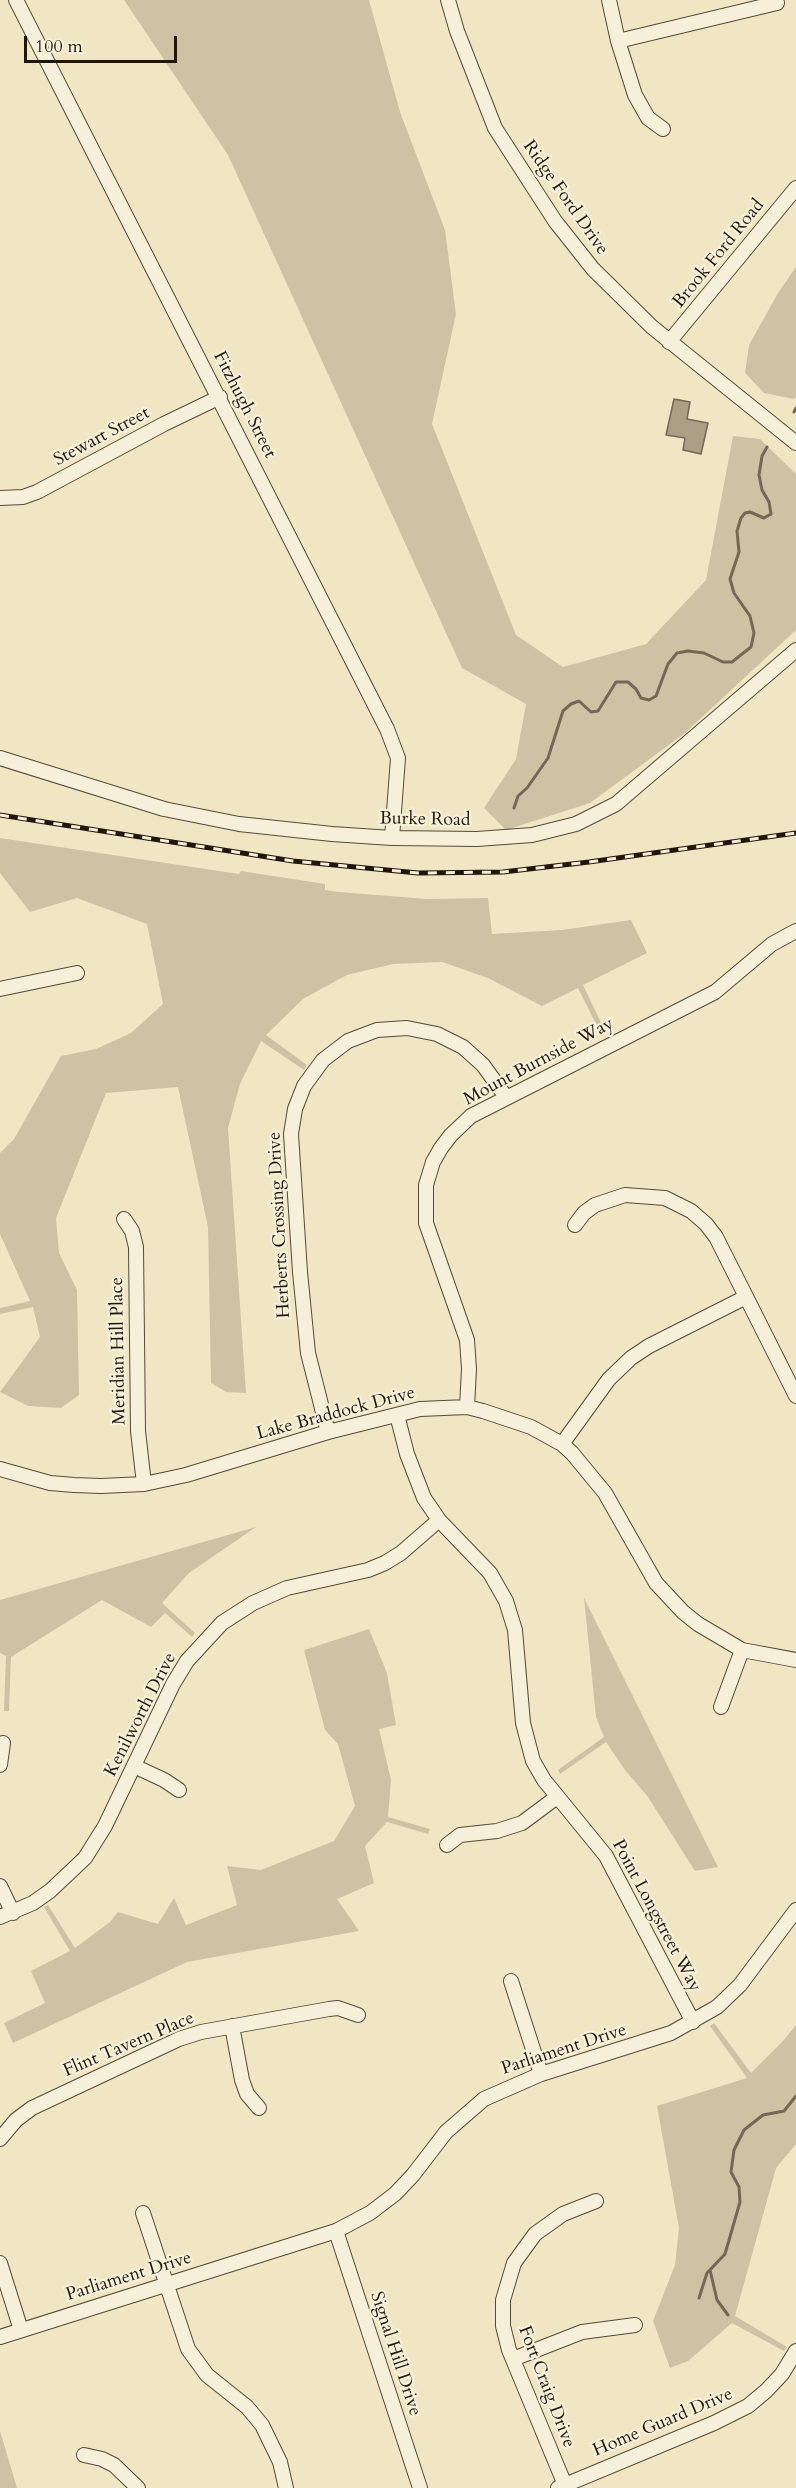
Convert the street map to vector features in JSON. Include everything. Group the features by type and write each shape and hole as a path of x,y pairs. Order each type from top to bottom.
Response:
{"street":[{"name":"Fitzhugh Street","path":"16,0 220,397 397,752 392,838"},
{"name":"Ridge Ford Drive","path":"448,0 457,31 495,128 555,221 593,269 669,342 796,443"},
{"path":"609,0 618,40 642,109 648,118 663,129"},
{"path":"618,40 777,3"},
{"name":"Brook Ford Road","path":"669,342 796,188"},
{"name":"Stewart Street","path":"0,497 23,497 37,492 175,418 220,397"},
{"name":"Burke Road","path":"0,758 114,794 196,816 294,831 392,838 504,838 555,830 598,814 631,793 796,650"},
{"name":"Mount Burnside Way","path":"467,1407 470,1369 467,1340 428,1234 424,1203 426,1185 433,1162 451,1135 471,1116 506,1097 715,992 772,944 796,931"},
{"path":"0,988 77,973"},
{"name":"Herberts Crossing Drive","path":"328,1432 308,1353 300,1272 291,1134 295,1109 304,1086 323,1060 348,1041 376,1030 407,1028 437,1034 463,1047 483,1065 506,1097"},
{"path":"575,1225 584,1213 595,1205 611,1198 638,1194 665,1198 691,1211 706,1224 721,1246 796,1396"},
{"name":"Meridian Hill Place","path":"124,1220 132,1231 136,1247 138,1431 144,1484"},
{"path":"562,1444 609,1380 631,1358 746,1297"},
{"name":"Lake Braddock Drive","path":"0,1469 58,1484 101,1486 144,1484 186,1475 328,1432 420,1409 467,1407 513,1419 562,1444 584,1466 605,1493 645,1566 667,1597 698,1624 742,1650 796,1660"},
{"name":"Point Longstreet Way","path":"397,1415 420,1488 439,1520 490,1573 506,1601 516,1630 527,1744 544,1780 606,1856 693,2022"},
{"name":"Kenilworth Drive","path":"7,1915 50,1892 85,1858 105,1826 173,1684 187,1661 222,1623 253,1603 287,1588 368,1570 384,1563 401,1553 439,1520"},
{"path":"721,1707 742,1650"},
{"path":"0,1765 3,1743"},
{"path":"134,1766 179,1790"},
{"path":"447,1845 460,1835 497,1831 522,1823 557,1797"},
{"path":"0,1886 7,1915"},
{"name":"Parliament Drive","path":"0,2337 336,2231 370,2213 395,2194 413,2175 446,2132 468,2111 500,2091 541,2074 654,2040 693,2022 717,2007 740,1984 796,1910"},
{"path":"511,1981 541,2074"},
{"name":"Flint Tavern Place","path":"0,2139 23,2114 179,2039 232,2026 329,2008 338,2008 358,2015"},
{"path":"232,2026 242,2080 248,2094 259,2108"},
{"name":"Fort Craig Drive","path":"561,2486 505,2333 502,2312 505,2286 514,2263 528,2242 546,2224 563,2214 596,2201"},
{"path":"143,2213 184,2341 193,2359 207,2375 247,2407 262,2425 280,2462 286,2488"},
{"name":"Signal Hill Drive","path":"336,2231 420,2488"},
{"path":"0,2263 21,2330"},
{"path":"513,2359 576,2334 635,2325"},
{"name":"Home Guard Drive","path":"561,2486 714,2423 748,2406 782,2374 796,2351"},
{"path":"84,2455 102,2459 114,2465 138,2488"}],"shaded area":[{"path":"124,0 369,0 400,112 445,230 456,314 432,424 516,635 563,667 646,644 706,580 733,436 760,439 796,474 796,630 685,733 590,803 506,830 484,808 516,759 526,704 462,668 228,155"},
{"path":"796,267 796,397 794,399 764,393 745,373 749,345 778,293"},
{"path":"674,399 690,402 687,419 708,423 701,454 683,450 685,438 666,435"},
{"path":"0,838 239,874 241,871 325,884 325,890 339,892 427,899 488,898 492,934 562,930 631,920 647,953 583,985 606,1033 602,1036 578,988 542,1006 488,978 442,962 393,964 347,975 303,999 266,1035 307,1065 304,1070 261,1041 240,1084 228,1128 246,1393 226,1392 211,1383 208,1227 178,1087 106,1093 56,1218 59,1253 77,1290 79,1395 61,1408 28,1406 0,1392 40,1337 33,1307 0,1314 0,1308 30,1301 0,1234 0,1153 14,1139 61,1056 96,1049 131,1033 163,1004 147,924 77,898 30,912 0,873"},
{"path":"256,1527 189,1573 162,1603 195,1633 192,1637 165,1613 151,1627 102,1600 11,1657 9,1711 4,1711 6,1656 0,1653 0,1600"},
{"path":"584,1598 718,1867 695,1871 648,1797 625,1770 606,1742 560,1774 558,1770 604,1737 596,1717"},
{"path":"369,1629 387,1673 396,1725 379,1729 391,1780 388,1817 430,1829 428,1834 387,1822 365,1846 374,1883 337,1899 359,1931 187,1962 13,2043 4,2023 45,2003 31,1971 70,1951 44,1907 48,1905 75,1948 110,1922 118,1912 158,1924 174,1898 186,1925 237,1905 227,1866 261,1870 334,1841 355,1806 338,1744 325,1730 304,1650"},
{"path":"714,2023 751,2073 796,2025 796,2144 776,2168 735,2316 787,2347 784,2351 732,2323 688,2361 670,2368 653,2321 675,2265 679,2228 657,2106 747,2078 710,2026"},
{"path":"0,2431 3,2441 17,2488 0,2488"}],"waterway":[{"path":"794,412 796,408"},
{"path":"514,808 518,796 527,788 548,758 563,711 571,704 579,701 591,712 598,711 616,682 628,682 641,698 649,700 656,696 668,664 677,653 688,651 704,653 723,662 732,662 751,647 754,633 750,616 734,593 730,579 739,552 737,531 741,518 745,513 750,512 764,518 771,514 759,475 762,456 767,447"},
{"path":"699,2298 707,2273 725,2254 740,2202 739,2187 731,2172 734,2150 744,2130 763,2115 784,2111 796,2096"},
{"path":"710,2270 717,2300 728,2315"}],"railway":[{"path":"0,815 293,861 418,873 503,872 796,833"}]}
